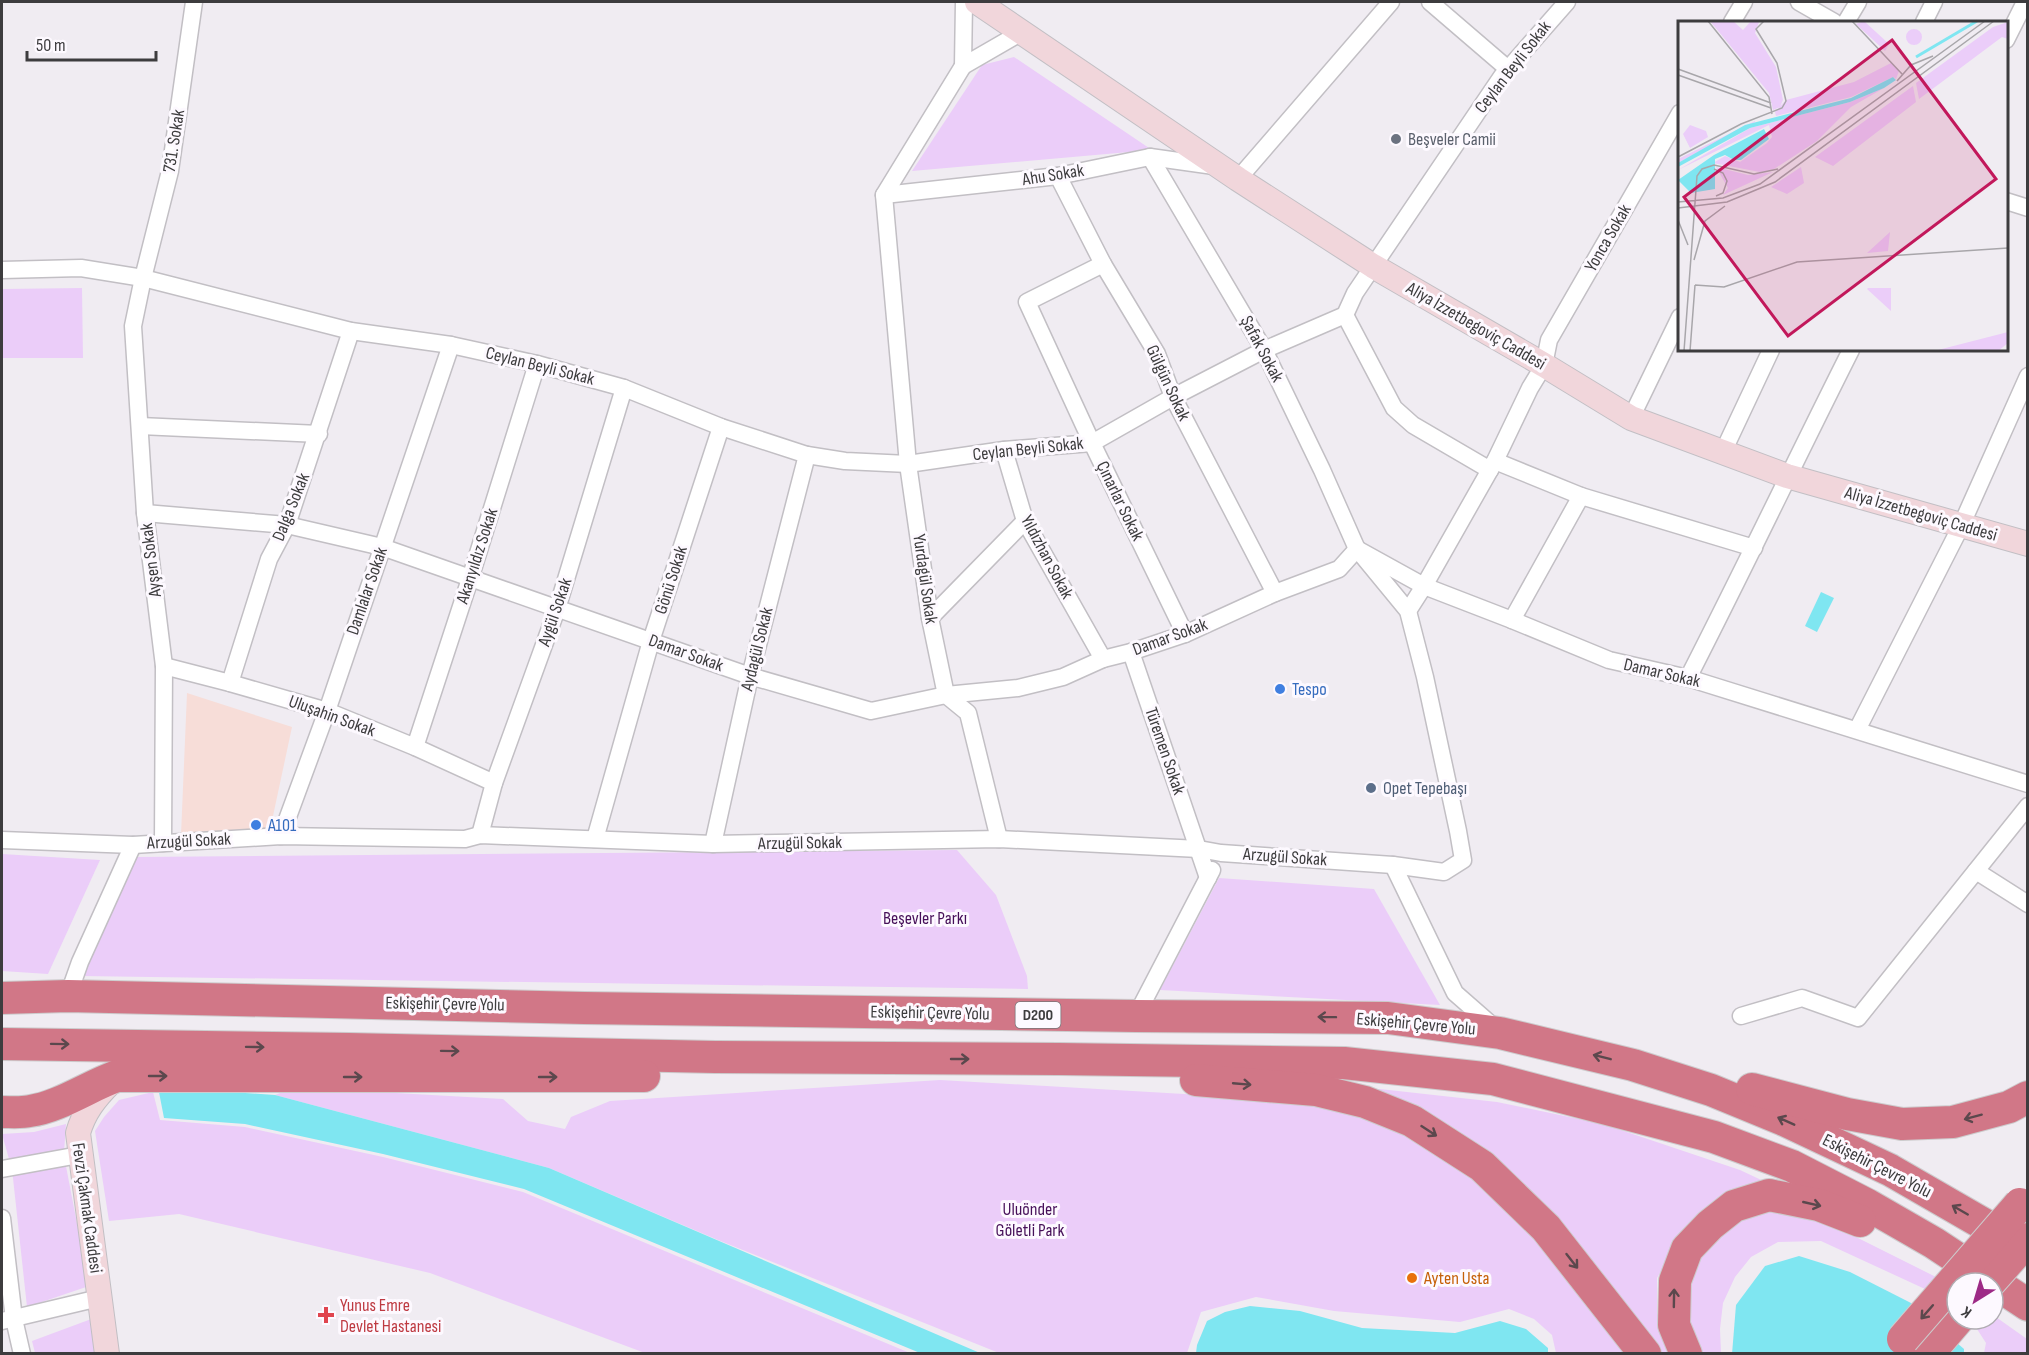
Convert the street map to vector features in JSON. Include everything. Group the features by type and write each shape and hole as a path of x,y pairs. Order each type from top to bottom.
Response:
{"highway":[{"name":"Eskişehir Çevre Yolu","path":"2,998 68,996 584,1008 1136,1017 1388,1018 1500,1033 1633,1065 1711,1090 1785,1120 1890,1170 2012,1239 2028,1251"},
{"path":"2,1044 337,1048 705,1057 1059,1059 1344,1064 1493,1079 1714,1137 1792,1166 1868,1205 1934,1244 2018,1305"},
{"path":"2,1112 30,1111 70,1097 117,1076 597,1077 865,1073 927,1058"},
{"path":"1059,1059 1138,1076 1316,1090 1365,1102 1412,1121 1482,1166 1546,1228 1644,1353"},
{"path":"1633,1065 1716,1080 1847,1114 1902,1124 1953,1122 2009,1107 2028,1097"},
{"path":"1686,1353 1674,1325 1675,1281 1688,1249 1710,1225 1734,1206 1769,1195 1819,1205 1868,1224 1949,1271"},
{"path":"1889,1353 2024,1200"},
{"path":"2000,1271 2028,1239"},
{"path":"1928,1353 1947,1331"}],"street":[{"name":"731. Sokak","path":"143,278 170,171 194,2"},
{"path":"963,66 964,2"},
{"name":"Aliya İzzetbegoviç Caddesi","path":"977,2 1372,266 1631,418 1787,476 2028,544"},
{"path":"1230,173 1391,2"},
{"path":"1430,2 1508,69"},
{"name":"Ceylan Beyli Sokak","path":"2,270 81,268 143,278 351,331 451,345 537,364 624,388 722,427 807,455 845,461 908,464 1004,450 1092,443 1264,350 1345,315 1354,293 1508,69 1567,2"},
{"path":"1733,21 1744,2"},
{"path":"1799,2 1832,21"},
{"path":"1847,21 1858,2"},
{"path":"1924,21 1934,2"},
{"path":"2008,38 2025,2"},
{"path":"884,195 963,66 1023,32"},
{"name":"Yonca Sokak","path":"1408,611 1492,465 1530,388 1544,365 1549,340 1678,116"},
{"name":"Ahu Sokak","path":"884,195 1058,176 1150,157 1230,173"},
{"name":"Şafak Sokak","path":"1150,157 1264,350 1357,549 1408,611"},
{"name":"Gülgün Sokak","path":"1058,176 1103,264 1157,354 1173,398 1275,593"},
{"name":"Yurdagül Sokak","path":"884,195 908,464 930,618 946,694"},
{"path":"2008,201 2028,208"},
{"name":"Çınarlar Sokak","path":"1103,264 1028,302 1092,443 1185,634"},
{"name":"Ayşen Sokak","path":"143,278 133,326 145,513 164,666 163,843"},
{"path":"1345,315 1394,408 1413,425 1492,465 1581,496 1754,548"},
{"path":"1631,418 1678,321"},
{"name":"Dalga Sokak","path":"230,683 269,559 287,525 319,434 351,331"},
{"name":"Damlalar Sokak","path":"281,836 327,711 451,345"},
{"path":"1723,452 1771,351"},
{"path":"1688,678 1850,351"},
{"name":"Akanyıldız Sokak","path":"415,747 537,364"},
{"path":"1857,730 1961,526 2028,376"},
{"name":"Aygül Sokak","path":"480,835 494,783 557,609 624,388"},
{"path":"140,426 319,434"},
{"name":"Gönü Sokak","path":"595,839 651,641 722,427"},
{"name":"Yıldızhan Sokak","path":"1004,450 1025,521 1103,659"},
{"name":"Aydagül Sokak","path":"713,844 750,676 807,455"},
{"path":"1512,620 1581,496"},
{"name":"Damar Sokak","path":"145,513 287,525 382,547 750,676 872,711 946,694 1018,688 1063,677 1103,659 1185,634 1275,593 1339,569 1357,549 1424,586 1609,660 1688,678 2028,784"},
{"path":"930,618 1025,521"},
{"name":"Arzugül Sokak","path":"2,840 133,845 281,836 465,839 480,835 713,844 999,839 1198,849 1221,853 1393,865 1444,872 1463,860 1427,687 1408,611"},
{"name":"Türemen Sokak","path":"1131,652 1208,878"},
{"name":"Uluşahin Sokak","path":"164,666 327,711 494,783"},
{"path":"946,694 968,713 999,839"},
{"path":"1741,1016 1802,998 1858,1018 2028,806"},
{"path":"68,996 80,962 133,845"},
{"path":"1136,1017 1221,853"},
{"path":"1393,865 1455,993 1500,1033"},
{"path":"1976,871 2028,904"},
{"name":"Fevzi Çakmak Caddesi","path":"107,1353 79,1155 78,1133 83,1116 94,1099 117,1076"},
{"path":"2,1169 79,1155"},
{"path":"2,1218 8,1320 22,1353"},
{"path":"8,1320 99,1298"}],"shaded area":[{"path":"187,693 292,727 270,830 181,835"}],"green space":[{"path":"1014,57 1152,150 912,171 982,65"},
{"path":"82,288 83,358 2,358 2,289"},
{"name":"Beşevler Parkı","path":"957,850 996,895 1027,976 1028,989 81,976 136,857"},
{"path":"2,854 100,860 48,974 2,971"},
{"path":"1219,878 1374,889 1440,1005 1160,990"},
{"name":"Uluönder Göletli Park","path":"940,1080 1236,1097 1332,1106 1396,1128 1443,1152 1511,1206 1631,1353 1556,1353 1552,1335 1534,1319 1509,1309 1460,1322 1334,1311 1256,1297 1201,1312 1187,1353 999,1353 718,1240 549,1168 275,1095 301,1085 503,1099 528,1121 565,1129 571,1117 610,1101"},
{"path":"1358,1089 1380,1089 1497,1102 1603,1124 1740,1170 1774,1186 1682,1236 1657,1278 1657,1313 1672,1353 1656,1353 1529,1191"},
{"path":"153,1092 160,1120 245,1127 383,1157 523,1192 910,1353 645,1353 430,1273 179,1214 109,1221 95,1131 119,1100"},
{"path":"66,1124 64,1152 9,1159 2,1134 34,1132"},
{"path":"65,1161 89,1286 27,1307 12,1169"},
{"path":"1782,1210 1836,1227 1938,1278 1925,1289 1821,1241 1778,1242 1751,1257 1735,1277 1723,1303 1720,1329 1721,1353 1700,1353 1689,1340 1688,1275 1701,1252 1730,1223 1757,1212"},
{"path":"94,1318 100,1353 35,1353 32,1341"},
{"path":"2005,1323 2027,1339 2027,1353 1984,1353 1986,1343 1978,1331 2005,1331"}],"water":[{"path":"1821,592 1834,598 1817,632 1805,626"},
{"path":"158,1087 275,1095 549,1168 980,1353 920,1353 524,1189 383,1154 245,1124 164,1118"},
{"path":"1799,1256 1850,1272 1911,1303 1964,1349 1964,1353 1732,1354 1736,1305 1765,1266"},
{"path":"1250,1306 1300,1311 1362,1328 1455,1333 1500,1321 1526,1329 1548,1348 1548,1353 1196,1353 1207,1321 1225,1312"}],"place":[{"name":"Beşveler Camii","path":"1396,139"},
{"name":"Tespo","path":"1280,689"},
{"name":"Opet Tepebaşı","path":"1371,788"},
{"name":"A101","path":"256,825"},
{"name":"Ayten Usta","path":"1412,1278"},
{"name":"Yunus Emre Devlet Hastanesi","path":"326,1315"}]}
